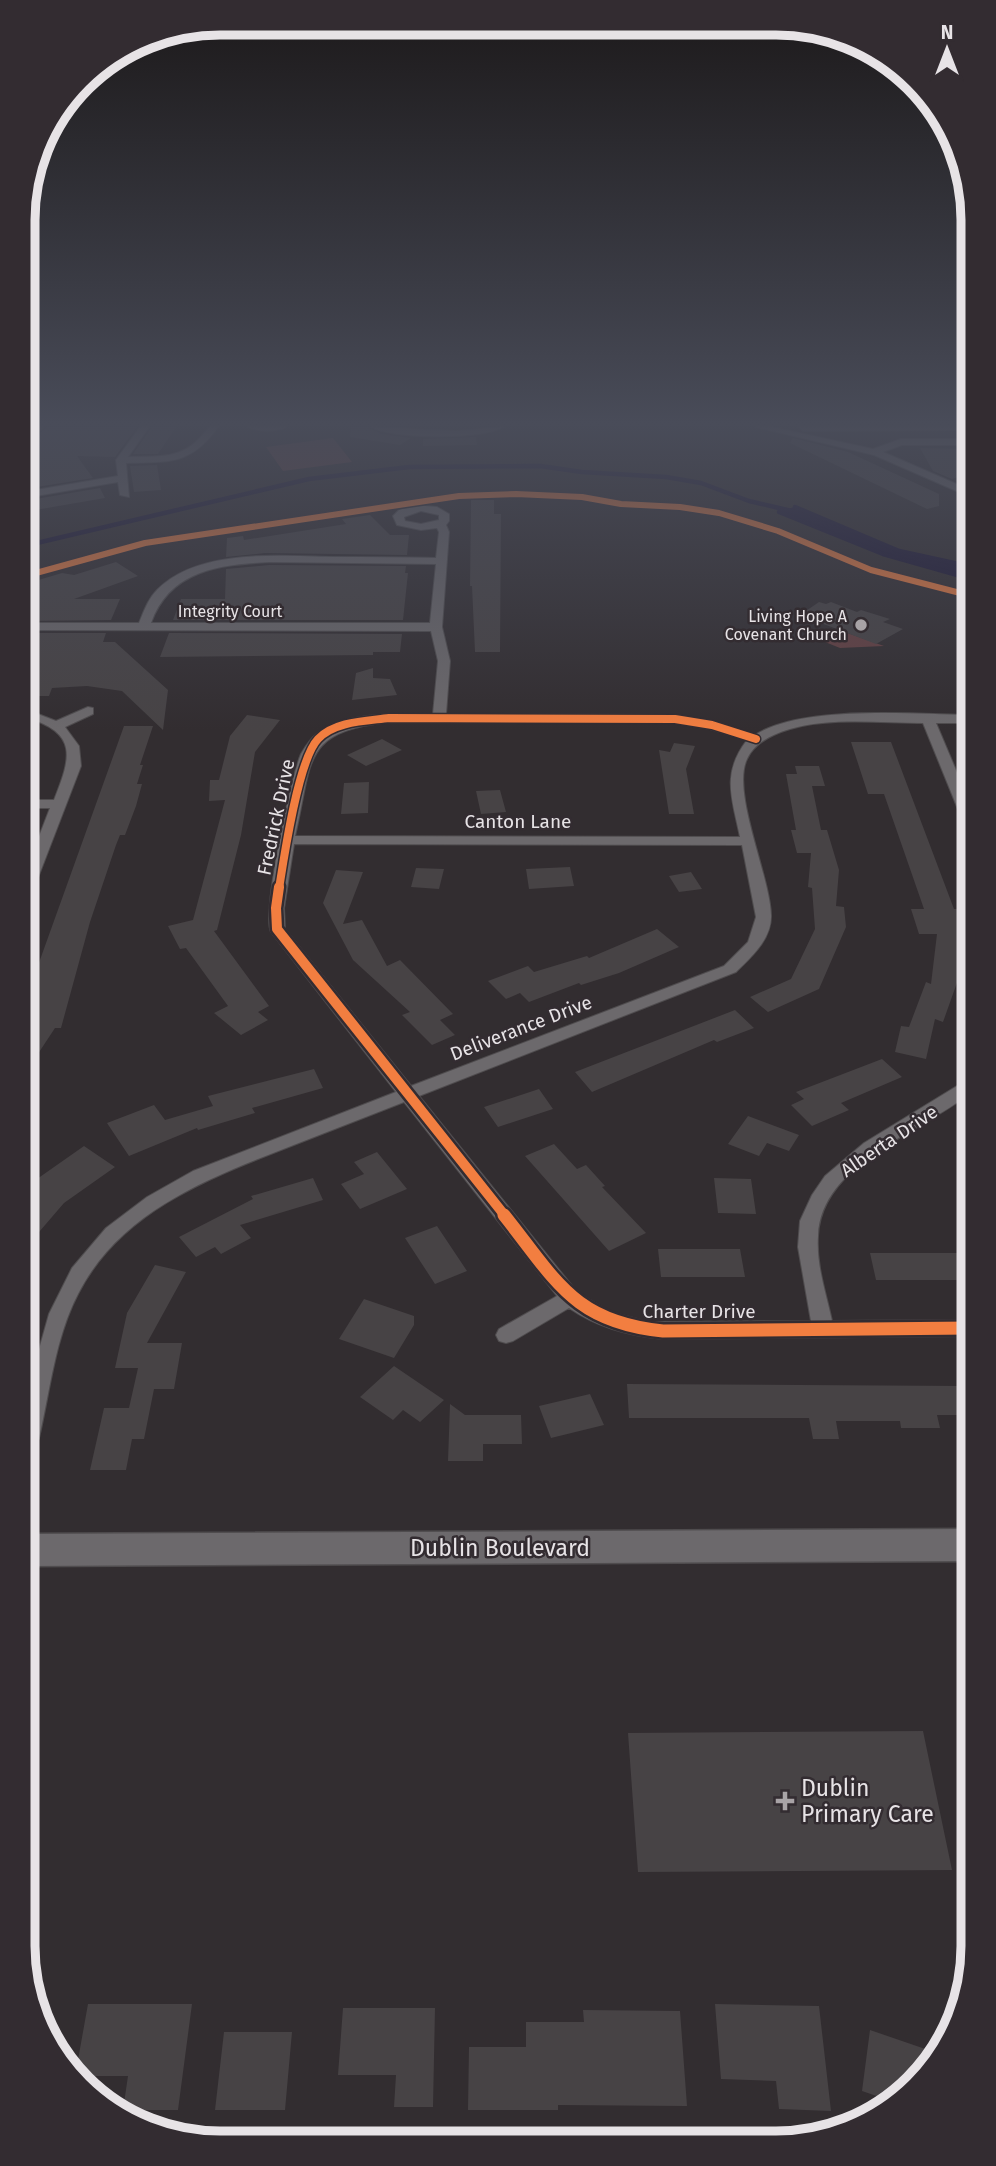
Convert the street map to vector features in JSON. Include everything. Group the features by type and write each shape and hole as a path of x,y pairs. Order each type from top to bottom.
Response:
{"main road":[{"name":"Dublin Boulevard","path":"35,1550 961,1545"}],"street":[{"path":"439,717 444,661 436,627 444,532 442,528"},
{"path":"144,626 152,604 163,590 184,576 218,565 262,560 442,561"},
{"name":"Integrity Court","path":"35,626 436,627"},
{"path":"55,726 88,711"},
{"path":"35,717 55,726 69,739 76,754 60,804 35,866"},
{"name":"Fredrick Drive","path":"407,1095 277,929 276,908 287,840 308,754 319,738 340,726 372,719 439,717 675,719 712,725 756,739"},
{"path":"928,719 961,799"},
{"path":"756,739 784,726 816,720 961,719"},
{"name":"Deliverance Drive","path":"35,1409 56,1325 66,1297 96,1250 113,1232 160,1195 187,1181 730,969 755,944 764,917 736,773 741,756 756,739"},
{"path":"35,804 60,804"},
{"name":"Canton Lane","path":"287,840 749,841"},
{"name":"Alberta Drive","path":"823,1328 810,1263 810,1222 816,1203 844,1168 961,1091"},
{"name":"Charter Drive","path":"407,1095 570,1298 613,1324 637,1329 961,1328"},
{"path":"506,1335 570,1298"}],"shaded area":[{"path":"819,528 847,528 899,551 961,564 961,576 883,554"},
{"path":"839,630 884,646 840,648 820,640"}],"building":[{"path":"320,528 383,528 390,535 409,535 407,555 265,553 226,557 227,538 243,536 244,540"},
{"path":"471,528 501,528 500,652 475,652 470,586"},
{"path":"116,562 138,576 74,599 120,599 111,620 35,621 35,581 62,573 74,575"},
{"path":"269,565 406,566 405,573 408,573 403,620 173,620 181,599 225,599 226,569"},
{"name":"Living Hope A Covenant Church","path":"819,602 831,602 857,612 861,610 890,619 883,622 903,629 876,644 800,615"},
{"path":"35,633 106,633 103,642 115,642 168,690 163,730 122,691 87,686 52,688 49,696 35,696"},
{"path":"169,633 402,634 400,652 373,652 373,655 160,657"},
{"path":"373,668 373,678 390,679 397,695 352,700 356,673"},
{"path":"247,715 280,720 255,752 241,835 217,930 214,931 269,1006 258,1012 268,1020 241,1035 214,1013 228,1006 186,948 180,949 168,926 193,920 225,800 209,801 210,780 219,780 230,736"},
{"path":"124,726 153,726 140,765 143,765 137,784 142,784 136,806 125,835 120,835 116,845 90,922 61,1028 55,1028 35,1058 35,982 39,971 36,971"},
{"path":"382,739 402,750 366,766 347,755"},
{"path":"851,742 891,742 954,909 957,909 961,920 961,977 943,1022 935,1019 926,1059 895,1052 901,1026 909,1027 926,982 931,984 937,934 919,934 911,909 924,909 884,794 868,794"},
{"path":"674,743 695,746 686,769 694,814 669,814 659,750 670,752"},
{"path":"795,766 819,766 825,786 812,786 821,830 827,830 839,870 836,906 844,907 846,927 819,989 768,1012 750,997 791,979 815,929 812,888 808,887 811,853 797,853 791,830 796,830 786,774 797,774"},
{"path":"369,782 368,813 341,814 344,783"},
{"path":"500,790 506,812 481,814 476,791"},
{"path":"570,867 574,886 529,889 526,869"},
{"path":"416,868 444,869 439,889 411,887"},
{"path":"336,870 363,872 343,924 362,920 387,966 400,960 453,1014 440,1020 455,1035 432,1045 402,1015 410,1012 353,960 323,903"},
{"path":"691,872 702,889 679,892 669,876"},
{"path":"657,929 679,947 619,973 581,985 579,983 529,1002 520,993 506,999 488,981 528,966 534,972 587,956 589,958"},
{"path":"735,1010 754,1028 717,1042 714,1040 592,1092 575,1072"},
{"path":"882,1059 902,1077 841,1103 849,1110 812,1126 791,1105 804,1099 796,1092"},
{"path":"314,1069 323,1088 252,1108 255,1113 198,1130 197,1128 129,1156 107,1123 154,1105 165,1120 213,1106 208,1096"},
{"path":"539,1089 553,1109 498,1127 484,1107"},
{"path":"748,1116 799,1135 789,1151 767,1143 759,1156 728,1144"},
{"path":"554,1144 577,1169 586,1165 605,1186 602,1187 646,1233 609,1251 525,1156"},
{"path":"84,1146 115,1167 64,1203 35,1237 35,1180"},
{"path":"377,1152 407,1189 360,1209 341,1184 364,1174 354,1162"},
{"path":"313,1178 323,1200 240,1225 251,1238 221,1254 215,1247 196,1257 179,1237 253,1199 251,1196"},
{"path":"714,1178 751,1179 756,1214 718,1213"},
{"path":"437,1226 467,1271 435,1284 405,1238"},
{"path":"658,1249 740,1249 745,1277 661,1277"},
{"path":"870,1253 961,1253 961,1280 876,1280"},
{"path":"155,1265 186,1272 147,1343 182,1343 174,1389 154,1389 144,1439 132,1439 126,1470 90,1470 104,1408 129,1408 138,1368 115,1368 127,1313"},
{"path":"364,1299 414,1316 414,1325 394,1358 339,1339"},
{"path":"394,1366 444,1400 420,1422 403,1410 393,1420 360,1397"},
{"path":"627,1384 961,1386 961,1415 937,1415 940,1428 901,1428 900,1421 836,1421 839,1439 813,1439 809,1418 629,1418"},
{"path":"590,1394 604,1425 551,1438 539,1406"},
{"path":"450,1404 465,1415 521,1415 522,1444 483,1444 483,1461 448,1461"},
{"name":"Dublin Primary Care","path":"923,1731 952,1870 638,1872 628,1733"},
{"path":"88,2004 192,2004 178,2110 134,2110 124,2104 128,2076 89,2076 77,2063"},
{"path":"715,2004 819,2006 831,2111 779,2109 776,2081 721,2079"},
{"path":"343,2008 435,2008 433,2107 394,2107 396,2075 338,2075"},
{"path":"583,2010 680,2011 687,2106 558,2105 558,2110 468,2110 469,2047 526,2047 526,2022 584,2022"},
{"path":"870,2030 929,2050 915,2068 882,2098 862,2091"},
{"path":"224,2032 292,2032 285,2110 215,2110"}],"waterway":[{"path":"35,543 100,528"},
{"path":"819,528 883,554 961,576"},
{"path":"845,528 899,551 961,564"}],"cycle path":[{"path":"35,573 145,543 245,528"},
{"path":"768,528 871,570 961,593"},
{"path":"756,739 712,725 675,719 389,718 355,722 330,731 319,738 308,754 287,840 276,908 277,929 570,1298 592,1312 624,1325 663,1331 961,1328"}],"place":[{"name":"Living Hope A Covenant Church","path":"861,625"},
{"name":"Dublin Primary Care","path":"785,1801"}]}
